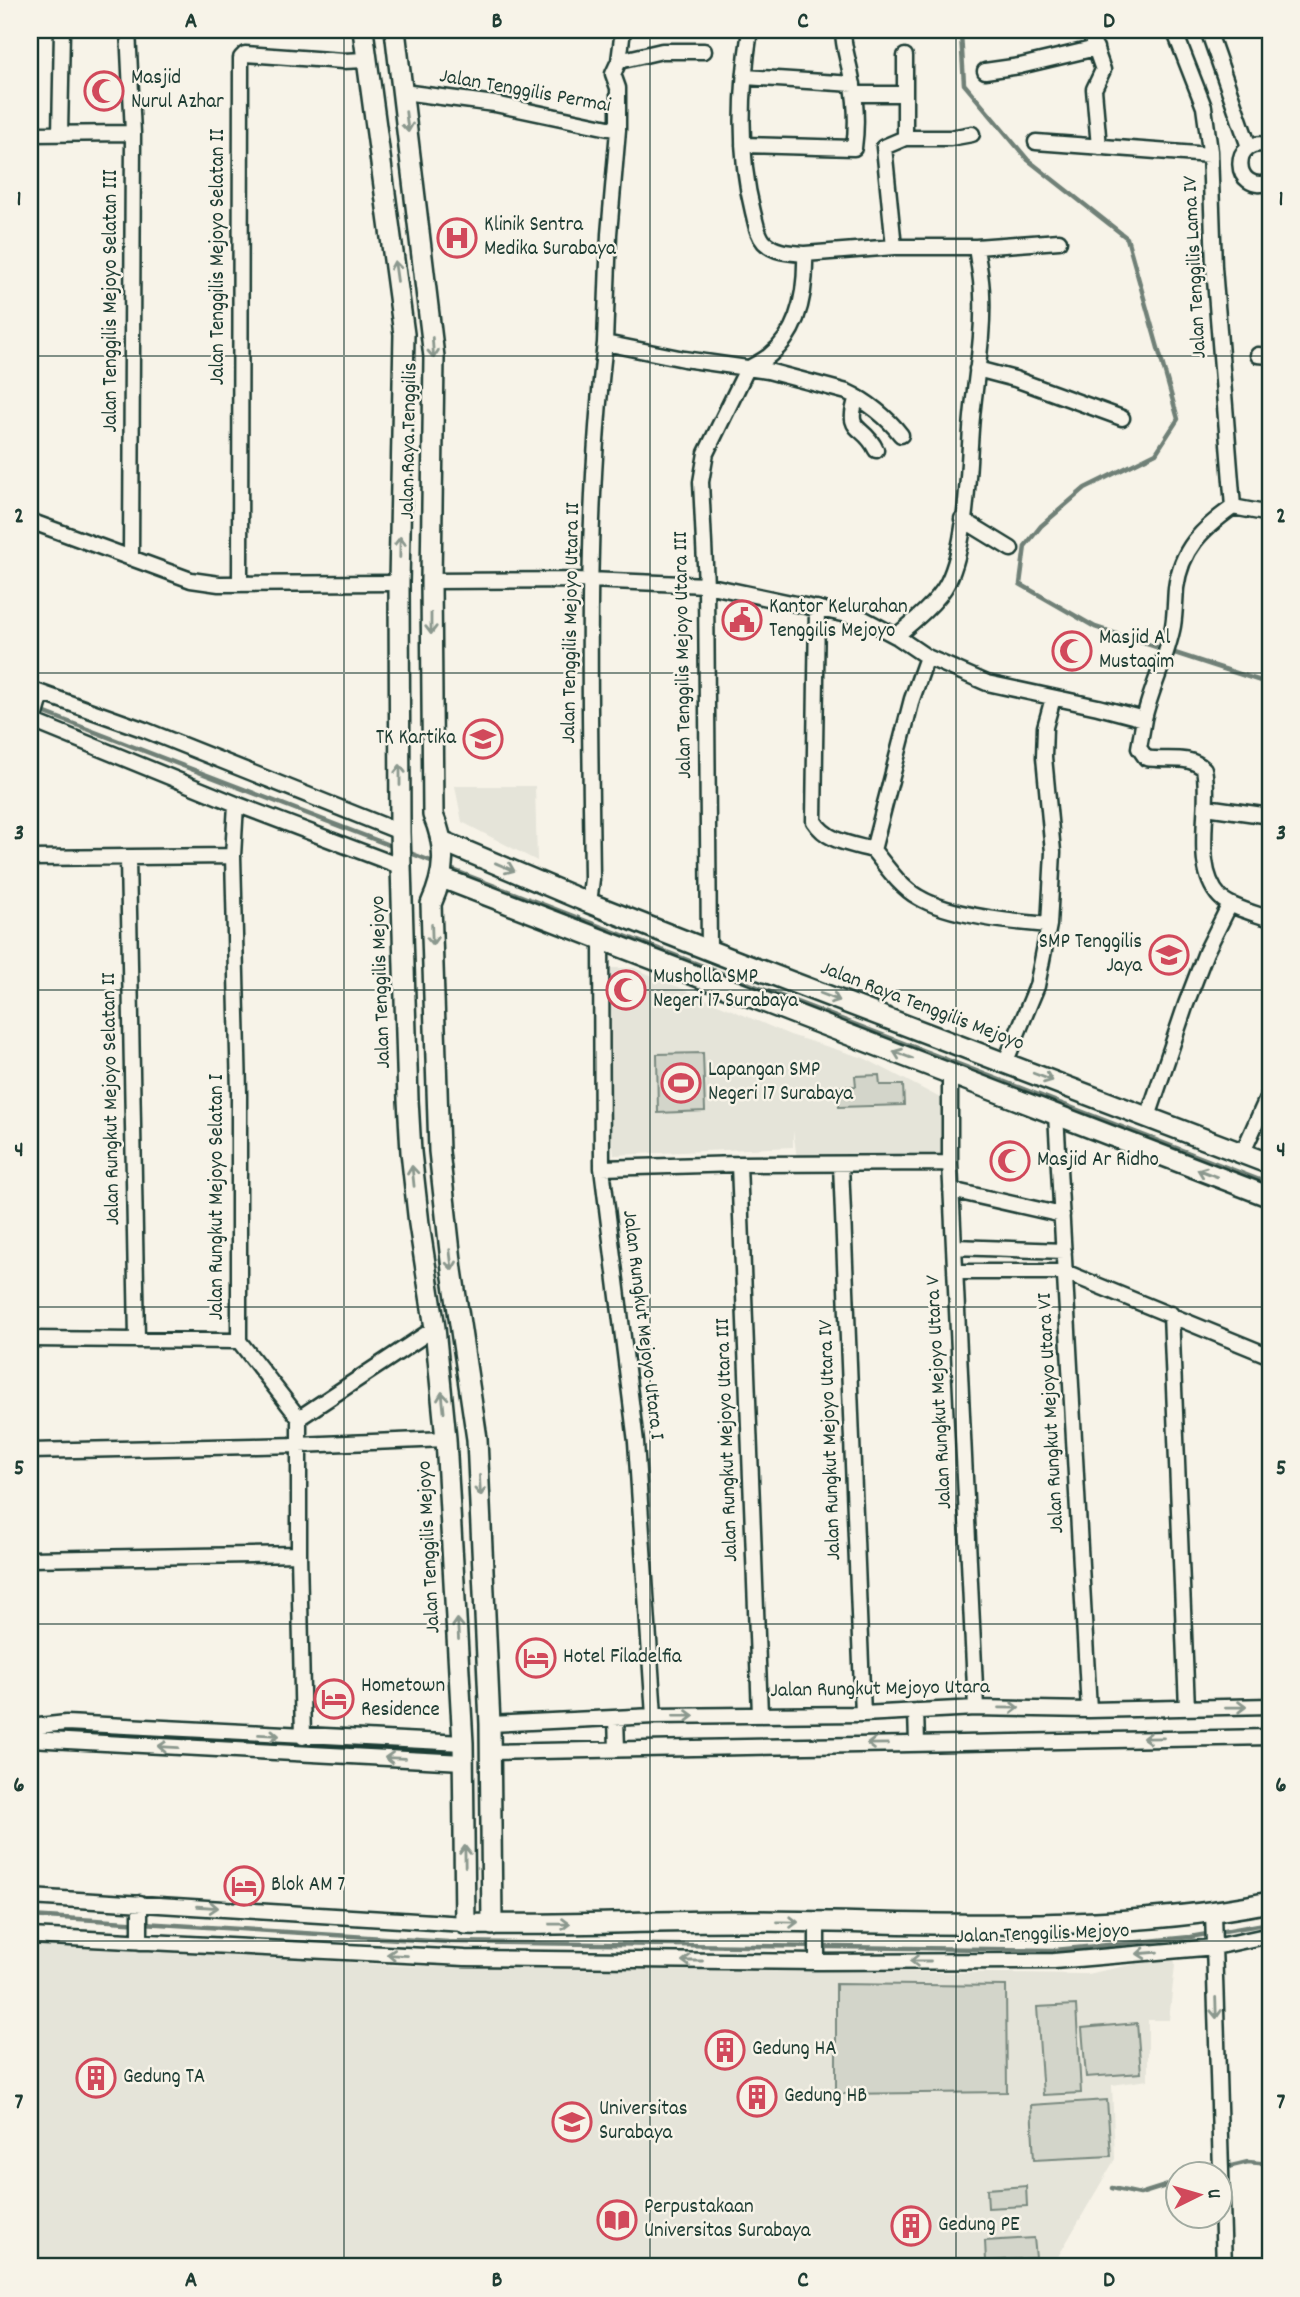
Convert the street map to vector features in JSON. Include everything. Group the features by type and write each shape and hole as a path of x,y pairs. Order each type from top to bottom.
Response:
{"main road":[{"name":"Jalan Raya Tenggilis","path":"363,30 404,334 399,583 401,851"},
{"name":"Jalan Raya Tenggilis","path":"395,30 432,337 431,727 433,815 442,860"},
{"path":"401,450 432,451"},
{"path":"400,725 431,727"},
{"name":"Jalan Tenggilis Mejoyo","path":"401,851 408,1100 419,1224 435,1328 455,1567 463,1753 465,1924 756,1921 817,1927 1036,1923 1213,1917 1270,1902"},
{"path":"442,860 430,905 439,1151 452,1270 477,1439 491,1752 492,1925"},
{"name":"Jalan Raya Tenggilis Mejoyo","path":"442,860 589,903 709,950 738,976 950,1073 1056,1114 1168,1141 1242,1154 1270,1164"},
{"name":"Jalan Raya Tenggilis Mejoyo","path":"442,860 601,938 738,976 1005,1063 1147,1117 1168,1141 1270,1197"},
{"path":"408,1100 437,1099"},
{"path":"455,1567 484,1564"},
{"path":"465,1900 475,1907 488,1905 492,1900"}],"street":[{"path":"60,134 62,30"},
{"path":"618,130 618,88 613,76 623,30"},
{"path":"750,30 742,111 748,195 758,234 776,250 805,254 894,247 976,247 1059,241"},
{"path":"743,145 854,148 856,112 845,57 843,30"},
{"path":"1089,30 1103,70 1094,89 1099,147"},
{"name":"Jalan Tenggilis Lama IV","path":"1174,30 1203,107 1210,155 1214,267 1233,507"},
{"path":"1208,30 1249,147"},
{"name":"Jalan Tenggilis Mejoyo Selatan III","path":"129,37 133,134 131,558"},
{"path":"985,71 1020,66 1096,48"},
{"path":"618,61 662,51 704,51"},
{"name":"Jalan Tenggilis Mejoyo Selatan II","path":"240,584 241,58 245,54 343,61 366,60"},
{"path":"905,56 905,138"},
{"path":"745,77 905,94"},
{"name":"Jalan Tenggilis Permai","path":"403,92 495,104 618,130 608,234 606,343"},
{"path":"30,134 133,134"},
{"path":"894,247 884,147 905,138 950,138 972,134"},
{"path":"1036,142 1210,155"},
{"path":"1270,146 1255,144 1241,157 1242,174 1256,185 1270,182"},
{"path":"896,636 936,601 948,583 954,565 969,469 977,369 982,295 976,247"},
{"path":"747,369 771,355 790,332 802,303 806,274 805,254"},
{"path":"606,343 768,372 857,397 893,425 901,435"},
{"name":"Jalan Tenggilis Mejoyo Utara II","path":"589,903 592,879 589,580 600,385 606,343"},
{"name":"Jalan Tenggilis Mejoyo Utara III","path":"709,950 706,585 701,482 706,453 747,369"},
{"path":"977,369 1015,379 1122,418"},
{"path":"857,397 851,415 853,423 876,450"},
{"path":"1270,514 1233,507 1207,525 1188,550 1177,585 1173,626 1149,696 1140,742 1142,754 1146,758 1196,762 1205,772 1206,868 1220,897 1230,904 1270,919"},
{"path":"962,519 1011,549"},
{"path":"30,521 182,578 219,584 399,583"},
{"path":"431,581 589,580 706,585 862,618 927,657 987,683 1144,719"},
{"path":"817,608 814,821 820,831 829,838 873,850 917,897 966,914 1049,925"},
{"path":"873,850 912,699 927,657"},
{"path":"38,694 145,730 401,851 236,804 33,719 38,694"},
{"path":"1005,1063 1037,986 1049,925 1053,852 1044,757 1045,727 1053,698"},
{"name":"Jalan Rungkut Mejoyo Selatan I","path":"236,804 233,856 239,1093 239,1340 299,1418"},
{"path":"1206,807 1270,816"},
{"path":"30,859 233,856"},
{"name":"Jalan Rungkut Mejoyo Selatan II","path":"128,858 136,1339"},
{"path":"1147,1117 1206,952 1230,904"},
{"name":"Jalan Rungkut Mejoyo Utara I","path":"601,938 602,1168 636,1442 654,1716"},
{"name":"Jalan Rungkut Mejoyo Utara V","path":"950,1073 951,1190 976,1708"},
{"path":"1242,1154 1270,1092"},
{"name":"Jalan Rungkut Mejoyo Utara VI","path":"1056,1114 1089,1710"},
{"path":"602,1168 950,1163"},
{"name":"Jalan Rungkut Mejoyo Utara III","path":"739,1164 760,1714"},
{"name":"Jalan Rungkut Mejoyo Utara IV","path":"841,1164 863,1714"},
{"path":"951,1190 1062,1215"},
{"path":"954,1247 1064,1251"},
{"path":"955,1272 1065,1272 1270,1356"},
{"path":"1171,1314 1187,1708"},
{"path":"303,1737 299,1418 435,1328"},
{"path":"30,1339 239,1340"},
{"path":"30,1451 446,1439"},
{"path":"30,1559 299,1554"},
{"name":"Jalan Rungkut Mejoyo Utara","path":"490,1724 654,1716 863,1714 976,1708 1089,1710 1270,1706"},
{"path":"916,1711 917,1743"},
{"path":"615,1718 617,1749"},
{"path":"30,1727 66,1723 303,1737 463,1753"},
{"path":"491,1752 1270,1737"},
{"path":"30,1739 463,1753"},
{"path":"30,1897 141,1908 465,1924"},
{"path":"141,1908 141,1938"},
{"path":"1213,1917 1224,2267"},
{"path":"817,1927 817,1958"},
{"name":"Jalan Tenggilis Mejoyo","path":"30,1936 141,1938 465,1958 1054,1961 1270,1936"}],"shaded area":[{"path":"455,786 535,786 537,861 462,822"},
{"path":"604,968 634,968 790,1035 864,1058 942,1099 944,1155 797,1158 793,1131 793,1147 614,1155 606,1083"},
{"name":"Lapangan SMP Negeri 17 Surabaya","path":"703,1053 705,1111 658,1113 657,1054"},
{"path":"879,1075 880,1085 903,1085 904,1105 839,1107 838,1087 856,1086 855,1076"},
{"name":"Universitas Surabaya","path":"30,1939 403,1966 1087,1974 1174,1956 1175,1965 1169,2020 1148,2020 1148,2080 1112,2085 1115,2159 1052,2267 30,2267"},
{"path":"836,1984 1006,1986 1007,2092 836,2094"},
{"path":"1076,2005 1081,2093 1043,2095 1037,2007"},
{"path":"1137,2023 1141,2073 1086,2077 1082,2028"},
{"path":"1107,2100 1111,2156 1034,2160 1031,2105"},
{"path":"1026,2186 1027,2206 988,2208 987,2189"},
{"path":"1034,2238 1036,2258 986,2261 985,2241"}],"waterway":[{"path":"963,30 964,84 1028,160 1127,238 1178,419 1156,453 1085,488 1041,526 1025,546 1020,584 1095,627 1270,684"},
{"path":"30,707 394,847"},
{"path":"405,851 436,863"},
{"path":"448,868 1270,1184"},
{"path":"30,1916 448,1942 1055,1950 1190,1937 1270,1923"},
{"path":"1234,2165 1248,2162 1270,2164"},
{"path":"1112,2188 1140,2194 1164,2186"}],"place":[{"name":"Masjid Nurul Azhar","path":"104,91"},
{"name":"Klinik Sentra Medika Surabaya","path":"457,238"},
{"name":"Kantor Kelurahan Tenggilis Mejoyo","path":"742,620"},
{"name":"Masjid Al Mustaqim","path":"1072,651"},
{"name":"TK Kartika","path":"483,739"},
{"name":"SMP Tenggilis Jaya","path":"1169,955"},
{"name":"Musholla SMP Negeri 17 Surabaya","path":"626,990"},
{"name":"Lapangan SMP Negeri 17 Surabaya","path":"681,1083"},
{"name":"Masjid Ar Ridho","path":"1010,1161"},
{"name":"Hotel Filadelfia","path":"536,1658"},
{"name":"Hometown Residence","path":"334,1699"},
{"name":"Blok AM 7","path":"244,1886"},
{"name":"Gedung HA","path":"725,2050"},
{"name":"Gedung TA","path":"96,2078"},
{"name":"Gedung HB","path":"757,2097"},
{"name":"Universitas Surabaya","path":"572,2122"},
{"name":"Perpustakaan Universitas Surabaya","path":"617,2220"},
{"name":"Gedung PE","path":"911,2226"}]}
